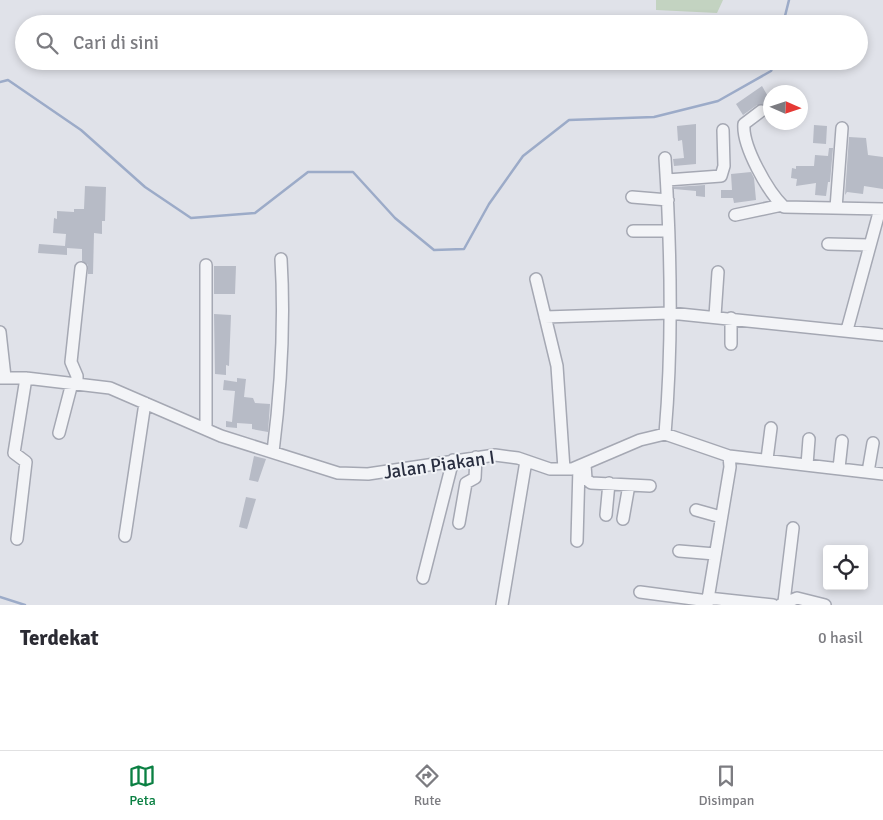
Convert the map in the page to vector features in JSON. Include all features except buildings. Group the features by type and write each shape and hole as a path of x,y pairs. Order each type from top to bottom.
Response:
{"street":[{"path":"761,111 744,124 747,140 760,174 782,205 786,208 881,209 869,245 847,330"},
{"path":"836,208 842,128"},
{"path":"666,180 721,176 724,166 723,130"},
{"path":"665,158 668,200 667,231 670,313 669,365 664,434 730,456 883,474"},
{"path":"632,197 668,200"},
{"path":"735,215 782,205"},
{"path":"633,231 667,231"},
{"path":"828,244 869,245"},
{"path":"273,452 279,404 284,306 282,259"},
{"path":"206,264 206,429"},
{"path":"59,433 77,376 71,362 81,268"},
{"path":"715,316 718,272"},
{"path":"536,279 556,366 564,469"},
{"path":"545,316 670,313 715,316 883,335"},
{"path":"731,318 732,344"},
{"path":"0,332 3,378"},
{"name":"Jalan Piakan I","path":"3,378 26,378 110,388 206,429 320,469 350,474 384,472 495,455 526,461 550,469 564,469 582,466 640,440 664,434"},
{"path":"17,539 26,462 14,453 26,378"},
{"path":"125,536 145,403"},
{"path":"768,459 771,428"},
{"path":"806,465 809,439"},
{"path":"839,468 842,441"},
{"path":"868,472 873,443"},
{"path":"708,601 714,554 730,467 730,456"},
{"path":"459,523 466,483 476,478 476,457"},
{"path":"423,578 453,460"},
{"path":"502,605 526,461"},
{"path":"582,466 588,482 650,486"},
{"path":"577,541 582,466"},
{"path":"606,515 609,483"},
{"path":"623,519 629,485"},
{"path":"696,510 721,517"},
{"path":"792,528 782,603 797,598 826,605"},
{"path":"679,551 714,554"},
{"path":"640,592 708,601 772,605"}],"green space":[{"path":"656,0 723,0 717,13 656,10"}],"waterway":[{"path":"785,15 789,0"},
{"path":"0,82 8,80 81,130 145,187 191,218 255,213 308,172 353,172 395,218 434,250 464,249 489,204 523,156 569,120 654,117 718,101 771,70"},
{"path":"0,597 25,605"}]}
